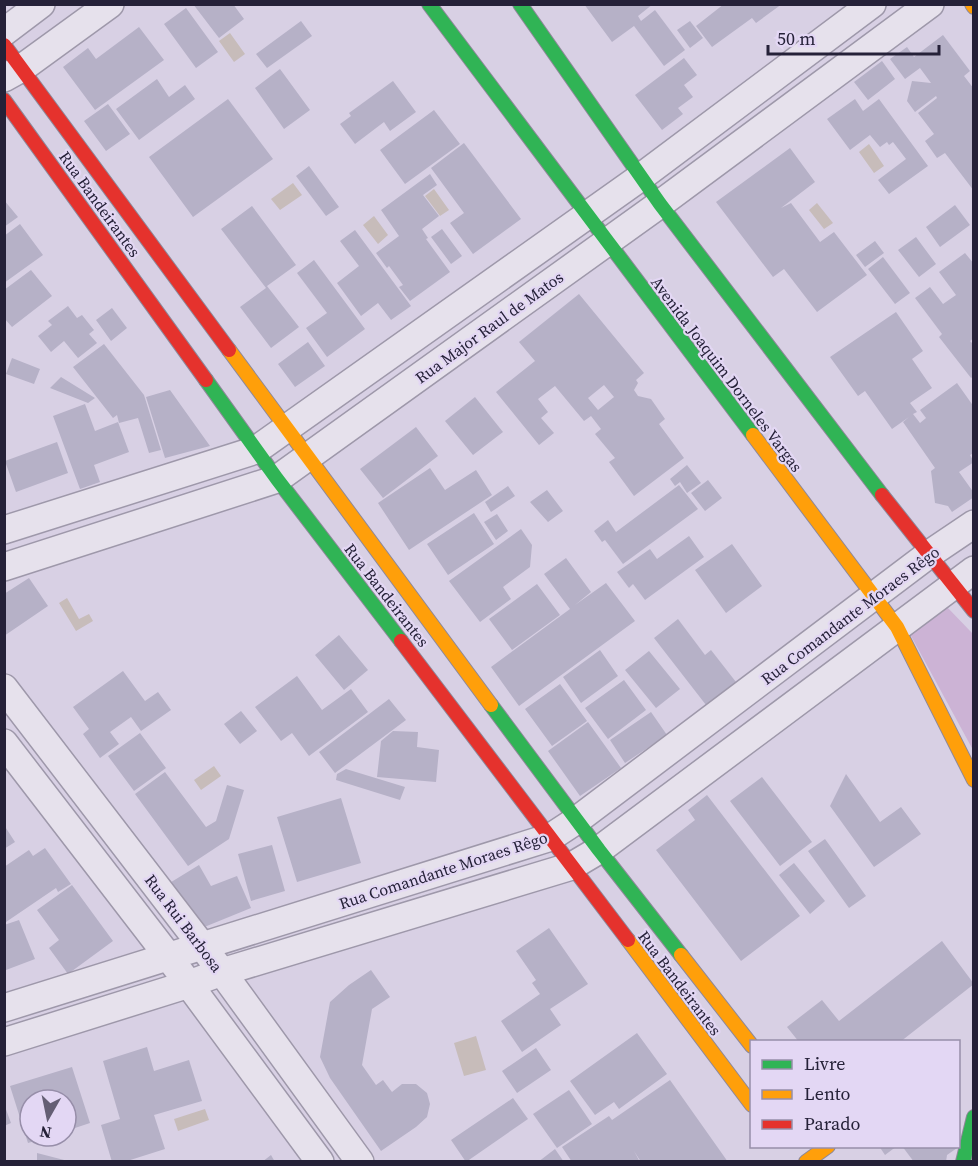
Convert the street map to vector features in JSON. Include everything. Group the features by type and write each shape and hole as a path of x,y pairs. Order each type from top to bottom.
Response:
{"street":[{"path":"4,32 41,4"},
{"path":"13,73 110,4"},
{"name":"Avenida Joaquim Dorneles Vargas","path":"429,4 897,627 974,780"},
{"path":"520,4 660,204 928,555 963,578 974,611"},
{"name":"Rua Major Raul de Matos","path":"4,530 256,450 641,177 872,4"},
{"name":"Rua Major Raul de Matos","path":"4,567 277,479 607,243 930,4"},
{"name":"Rua Bandeirantes","path":"4,45 13,73 101,205 156,280 308,457 416,632 474,708 551,837 750,1102"},
{"name":"Rua Bandeirantes","path":"4,100 101,205 156,280 256,450 277,479 416,632 474,708 578,820 750,1043"},
{"path":"432,325 450,355"},
{"path":"85,504 99,537"},
{"name":"Rua Comandante Moraes Rêgo","path":"4,1008 551,837 578,820 928,555 974,524"},
{"name":"Rua Comandante Moraes Rêgo","path":"8,1032 189,984 572,866 599,850 963,578"},
{"name":"Rua Rui Barbosa","path":"4,688 222,972 349,1158"},
{"name":"Rua Rui Barbosa","path":"4,743 168,956 320,1161"},
{"path":"35,782 61,762"},
{"path":"381,890 393,920"},
{"path":"963,1161 974,1117"},
{"path":"806,1161 831,1149"}],"shaded area":[{"path":"230,33 245,54 234,62 219,41"},
{"path":"869,144 884,166 874,173 859,152"},
{"path":"293,183 302,195 280,210 271,199"},
{"path":"434,189 449,210 440,216 425,196"},
{"path":"817,203 833,223 824,229 809,210"},
{"path":"374,216 388,235 378,244 363,225"},
{"path":"67,598 79,619 89,614 93,621 76,631 59,603"},
{"path":"946,606 973,634 973,750 910,634"},
{"path":"214,766 221,776 201,790 194,780"},
{"path":"476,1036 486,1070 464,1076 454,1043"},
{"path":"205,1109 209,1120 178,1131 174,1119"}],"building":[{"path":"193,4 233,4 244,19 219,38"},
{"path":"584,4 653,4 638,16 641,21 655,10 685,50 664,66 634,26 612,42"},
{"path":"724,4 782,4 756,23 752,18 712,47 696,26"},
{"path":"186,8 218,52 196,68 164,24"},
{"path":"301,21 312,36 267,68 256,54"},
{"path":"690,21 703,38 690,48 677,30"},
{"path":"139,27 164,60 95,110 63,67 88,48 96,59"},
{"path":"943,35 970,71 964,76 974,89 974,191 945,153 937,158 925,141 934,134 918,113 937,98 936,96 915,112 907,101 912,81 931,83 920,68 905,79 890,59 907,47 914,57"},
{"path":"684,58 697,75 684,85 693,97 678,108 683,114 662,130 635,95"},
{"path":"882,61 895,79 868,100 854,82"},
{"path":"280,69 310,110 284,129 255,88"},
{"path":"157,79 169,97 185,85 195,99 139,140 116,109"},
{"path":"393,81 416,112 390,131 384,122 355,144 340,124 351,116 349,113"},
{"path":"228,99 273,159 193,217 149,157"},
{"path":"855,99 863,111 879,99 928,166 889,194 878,180 906,159 893,142 889,145 887,142 880,147 870,135 850,150 827,119"},
{"path":"108,104 130,134 106,151 84,121"},
{"path":"434,110 460,144 405,184 380,150"},
{"path":"464,143 521,219 473,254 450,223 464,213 431,168"},
{"path":"790,148 815,182 781,208 791,203 820,242 834,232 867,275 817,312 784,269 773,277 716,202"},
{"path":"309,166 339,207 326,216 296,176"},
{"path":"430,174 437,185 423,195 439,216 422,229 428,238 426,239 450,272 410,301 399,287 403,285 376,253 399,236 381,210"},
{"path":"4,200 18,217 4,227"},
{"path":"955,205 970,225 940,247 926,227"},
{"path":"252,206 296,265 267,286 299,327 271,348 240,307 266,288 221,229"},
{"path":"20,224 43,255 4,283 4,236"},
{"path":"442,229 462,256 451,264 431,237"},
{"path":"355,230 411,306 391,320 378,303 361,316 337,283 359,266 340,241"},
{"path":"916,237 936,264 919,277 898,250"},
{"path":"875,241 884,253 865,267 856,255"},
{"path":"965,253 974,264 974,338 970,341 974,345 974,376 971,378 939,337 942,334 915,298 930,287 943,304 956,295 939,272"},
{"path":"883,257 910,293 895,304 868,269"},
{"path":"314,260 365,329 327,357 306,328 327,313 297,273"},
{"path":"31,270 52,296 12,327 4,318 4,290"},
{"path":"579,294 644,373 636,380 638,383 634,390 638,396 651,399 665,419 659,424 684,458 634,496 609,462 615,458 595,434 601,429 591,416 584,421 555,386 538,399 548,412 541,418 554,433 539,445 496,392 535,361 519,342","holes":["604,385 614,397 598,410 588,398"]},
{"path":"68,306 77,318 82,315 94,330 89,334 97,343 78,358 64,341 51,352 38,336 52,325 48,321"},
{"path":"112,308 127,328 111,341 96,320"},
{"path":"896,312 923,351 912,359 932,388 910,403 917,412 913,414 920,423 926,418 920,410 957,383 974,407 974,453 970,455 974,462 959,472 974,493 974,497 952,512 948,506 935,503 931,471 935,468 903,422 909,417 892,429 865,391 858,396 830,357"},
{"path":"308,342 325,366 295,387 278,364"},
{"path":"104,344 144,395 161,450 149,453 138,418 119,423 117,415 113,418 73,367"},
{"path":"12,358 40,369 34,384 6,374"},
{"path":"61,377 95,398 88,403 50,388"},
{"path":"170,390 210,446 165,458 146,397"},
{"path":"475,397 503,432 473,455 445,421"},
{"path":"85,404 95,431 118,422 129,452 94,465 100,482 80,489 53,416"},
{"path":"416,427 438,456 383,498 360,469"},
{"path":"57,442 68,473 16,492 5,461"},
{"path":"687,465 701,483 687,493 680,482 675,486 670,479"},
{"path":"430,468 445,490 476,470 492,495 409,550 378,503"},
{"path":"708,480 722,498 705,511 691,493"},
{"path":"679,485 698,509 623,564 605,540 602,542 594,531 608,520 616,532"},
{"path":"508,486 515,496 491,512 485,502"},
{"path":"547,490 563,511 548,522 530,502"},
{"path":"474,513 494,544 448,575 427,544"},
{"path":"497,514 508,531 496,540 484,522"},
{"path":"521,529 532,545 530,567 503,587 511,599 480,622 449,581"},
{"path":"689,536 704,557 645,600 633,584 629,588 617,572 650,549 657,559"},
{"path":"732,544 762,586 726,613 695,570"},
{"path":"566,558 591,592 575,605 606,583 635,621 519,706 491,667 570,609 544,574"},
{"path":"29,578 48,606 4,636 4,594"},
{"path":"537,584 560,615 512,650 489,619"},
{"path":"678,619 705,655 711,650 736,682 706,705 654,638"},
{"path":"339,635 368,670 344,690 315,655"},
{"path":"600,650 618,676 581,703 563,677"},
{"path":"649,651 680,689 656,708 625,670"},
{"path":"123,671 145,701 158,692 171,710 141,731 131,717 110,732 119,744 100,758 83,734 89,729 73,707"},
{"path":"297,676 322,710 351,689 368,712 309,756 292,733 281,741 255,707"},
{"path":"624,680 646,710 608,739 585,708"},
{"path":"560,684 587,721 552,746 525,709"},
{"path":"389,699 406,720 335,773 319,752"},
{"path":"241,711 257,731 240,744 224,724"},
{"path":"651,712 667,735 625,763 610,740"},
{"path":"588,722 621,768 580,796 548,751"},
{"path":"393,731 418,732 417,747 439,750 436,782 377,777 381,741"},
{"path":"140,733 166,768 134,791 108,756"},
{"path":"346,769 405,787 400,800 336,780 337,774"},
{"path":"165,772 206,827 216,821 227,785 244,790 229,839 188,866 135,794"},
{"path":"846,774 880,822 901,807 921,834 874,867 830,806"},
{"path":"762,777 812,842 780,866 730,801"},
{"path":"707,795 800,916 741,961 656,850 695,820 688,810"},
{"path":"341,798 361,863 297,882 277,817"},
{"path":"4,825 15,842 4,849"},
{"path":"825,839 866,896 849,908 808,851"},
{"path":"272,845 285,891 251,901 238,854"},
{"path":"45,848 71,884 58,892 56,888 6,922 4,867 29,850 33,856"},
{"path":"794,863 825,901 810,914 779,875"},
{"path":"199,865 211,886 237,876 251,908 197,930 168,884"},
{"path":"72,885 113,941 68,974 49,948 59,940 37,910"},
{"path":"19,920 35,959 6,970 4,925"},
{"path":"549,928 588,984 550,1009 561,1025 522,1052 501,1021 540,994 532,983 536,980 516,951"},
{"path":"942,941 974,984 903,1040 797,1040 787,1027 822,1000 839,1021"},
{"path":"371,970 390,997 372,1009 362,1065 376,1085 383,1080 392,1092 402,1084 416,1084 427,1093 430,1104 427,1117 381,1151 330,1078 320,1057 330,1002"},
{"path":"637,1033 667,1074 619,1109 614,1102 595,1115 570,1081"},
{"path":"147,1047 154,1071 189,1060 202,1101 154,1115 165,1149 124,1162 112,1162 101,1125 120,1119 103,1061"},
{"path":"536,1048 551,1070 517,1093 502,1071"},
{"path":"72,1067 90,1123 78,1127 78,1088 18,1088 18,1111 10,1086"},
{"path":"670,1080 728,1162 641,1162 634,1151 640,1162 572,1162 562,1147 609,1116 612,1120"},
{"path":"569,1090 592,1124 557,1148 533,1114"},
{"path":"513,1098 528,1119 466,1162 451,1140"},
{"path":"4,1104 11,1123 4,1126"},
{"path":"880,1148 894,1148 885,1155"},
{"path":"904,1148 957,1148 947,1155 946,1162 914,1162"},
{"path":"555,1149 564,1162 538,1162"},
{"path":"37,1153 68,1161 68,1162 37,1162"},
{"path":"271,1155 275,1162 262,1162"}],"traffic: fast":[{"path":"429,4 753,435"},
{"path":"520,4 660,204 882,495"},
{"path":"206,380 277,479 401,641"},
{"path":"491,705 681,955"},
{"path":"963,1162 974,1117"}],"traffic: slow":[{"path":"229,350 491,705"},
{"path":"753,435 897,627 974,780"},
{"path":"628,940 750,1102"},
{"path":"681,955 750,1043"},
{"path":"806,1162 825,1148"}],"traffic: jam":[{"path":"4,45 229,350"},
{"path":"4,100 206,380"},
{"path":"882,495 974,611"},
{"path":"401,641 628,940"}]}
